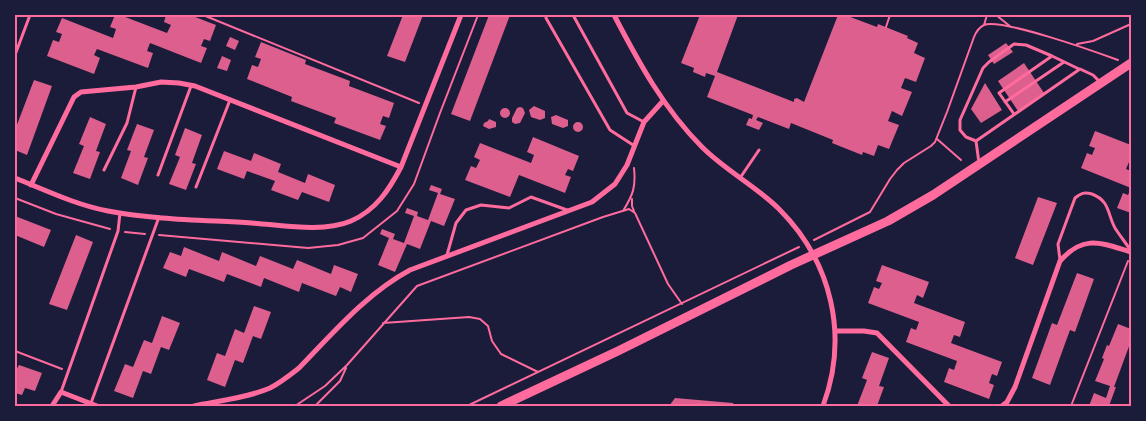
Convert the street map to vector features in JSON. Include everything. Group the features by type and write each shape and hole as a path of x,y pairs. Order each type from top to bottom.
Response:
{"street":[{"path":"15,178 84,205 120,213 301,227 338,225 364,214 376,204 392,185 426,106 461,15"},
{"path":"614,15 645,73 663,101 702,147 779,209 796,228 814,255 829,289 835,331 835,353 832,374 823,406"},
{"path":"500,406 888,221 933,195 1131,63"},
{"path":"31,185 68,105 74,97 81,92 136,87 161,82 191,86 401,166"},
{"path":"194,406 250,394 269,388 284,379 299,368 380,289 410,270 592,202 615,184 627,165 633,145 644,122 663,101"},
{"path":"1002,406 1007,402 1014,387 1060,261 1069,251 1098,242 1131,252"},
{"path":"835,331 864,330 877,333 949,406"},
{"path":"52,406 61,392 89,405 97,406"}],"lane":[{"path":"15,55 30,15"},
{"path":"546,15 610,130 633,145"},
{"path":"573,15 627,113 644,122"},
{"path":"976,141 966,137 960,130 960,120 983,68 1014,44 1026,46 1052,56 1092,75 1101,84"},
{"path":"1014,114 999,94 1052,56"},
{"path":"1005,102 1064,62"},
{"path":"976,141 1080,69"},
{"path":"158,175 191,86"},
{"path":"104,170 127,123 136,87"},
{"path":"196,187 230,100"},
{"path":"976,141 979,164"},
{"path":"740,179 759,150"},
{"path":"1060,261 1058,244 1074,198 1086,192 1102,198 1115,228 1131,252"},
{"path":"446,257 456,222 466,210 482,205 509,208 531,197 570,211"},
{"path":"61,392 118,231 120,213"},
{"path":"89,405 159,217"}],"path":[{"path":"203,15 426,106"},
{"path":"15,198 56,214 118,231 308,248 338,245 363,238 397,211 414,184 478,15"},
{"path":"886,27 890,15"},
{"path":"984,25 987,15"},
{"path":"996,15 1013,28"},
{"path":"467,406 807,244 870,212 897,170 904,163 932,146 937,139 974,37 978,29 984,25 992,24 1013,28 1074,44 1118,60"},
{"path":"1074,44 1093,41 1131,24"},
{"path":"937,139 961,160"},
{"path":"634,168 635,182 632,206 668,284 682,304"},
{"path":"623,211 632,196"},
{"path":"296,406 325,386 346,366 417,286 629,209 636,213"},
{"path":"1071,406 1131,252"},
{"path":"383,324 469,317 480,319 488,326 492,341 501,354 538,372"},
{"path":"15,351 68,371"},
{"path":"315,406 340,381 346,366"}],"building":[{"path":"115,15 120,15 167,33 171,25 164,22 166,15 190,15 216,25 210,41 204,39 201,46 207,48 201,63 150,43 147,51 153,53 148,68 97,49 94,55 100,58 94,74 47,56 53,40 59,42 62,34 56,32 62,18 113,38 116,29 110,27"},
{"path":"403,15 423,15 405,62 387,56"},
{"path":"489,15 510,15 470,121 451,114"},
{"path":"700,15 738,15 717,72 794,102 794,99 797,98 804,102 838,15 845,15 877,27 878,24 908,36 907,38 918,43 914,53 925,58 916,82 905,78 901,88 912,92 902,116 892,111 888,121 899,125 889,149 878,145 874,156 863,152 862,155 832,143 833,140 791,123 789,129 758,117 756,120 763,123 759,130 746,125 749,118 752,119 753,115 707,97 715,76 706,73 705,77 693,72 694,68 681,63"},
{"path":"230,37 239,41 235,50 226,46"},
{"path":"261,42 306,60 305,64 350,81 349,86 394,103 389,118 383,116 380,124 386,126 380,140 334,123 336,118 291,101 292,97 247,79 252,65 258,67 261,59 255,57"},
{"path":"1006,43 1013,52 994,64 988,55"},
{"path":"222,56 231,60 227,71 217,68"},
{"path":"1024,63 1044,93 1018,111 998,81"},
{"path":"34,80 52,86 27,155 15,150 15,130"},
{"path":"985,83 1002,110 981,123 971,109"},
{"path":"534,106 545,111 545,118 540,120 531,117 529,110"},
{"path":"503,108 507,108 510,113 509,117 503,118 500,115 500,111"},
{"path":"517,108 523,108 525,113 520,123 515,124 512,122 512,118"},
{"path":"556,115 568,120 568,126 563,128 552,124 551,117"},
{"path":"90,117 106,124 96,151 100,152 90,179 73,173 84,146 79,144"},
{"path":"489,119 496,122 496,127 489,129 483,126"},
{"path":"576,122 580,122 583,127 582,131 576,132 573,129 573,125"},
{"path":"137,124 154,130 144,157 148,158 138,185 121,178 131,151 127,150"},
{"path":"185,128 202,135 192,163 196,164 186,190 169,184 180,157 175,155"},
{"path":"1095,131 1131,145 1131,162 1129,162 1126,169 1131,171 1131,188 1081,168 1087,153 1092,155 1095,148 1089,146"},
{"path":"533,137 579,156 573,171 568,169 565,175 571,177 565,193 519,175 510,197 465,180 471,166 476,168 480,160 474,157 480,143 531,163 534,155 527,152"},
{"path":"224,151 251,161 254,153 281,164 278,172 305,183 308,174 335,185 329,202 302,192 298,200 271,190 275,181 247,171 244,179 217,169"},
{"path":"431,185 442,189 440,194 455,199 444,226 431,221 420,249 407,244 395,272 378,265 389,238 380,234 382,229 395,234 393,239 404,243 414,216 405,213 407,208 418,212 417,216 428,220 438,193 429,190"},
{"path":"1131,188 1131,213 1117,208 1123,193 1128,195"},
{"path":"1038,197 1057,203 1033,265 1015,258"},
{"path":"15,216 51,230 44,247 15,235"},
{"path":"76,235 93,242 67,310 49,304"},
{"path":"184,247 219,261 222,252 256,266 260,256 293,269 297,260 331,274 334,265 358,274 351,292 340,287 336,296 302,283 299,292 264,278 261,287 227,274 224,282 189,269 186,277 163,268 170,252 181,256"},
{"path":"882,265 929,282 923,298 917,295 914,303 965,322 960,337 954,335 951,343 1002,362 997,376 992,374 989,383 994,385 989,399 944,382 949,368 954,370 957,361 906,342 911,328 916,330 919,322 868,303 874,287 879,289 882,283 876,281"},
{"path":"1077,273 1094,279 1075,332 1070,330 1050,385 1032,378 1052,323 1057,325"},
{"path":"254,306 271,312 261,339 253,336 243,363 235,360 225,387 207,380 217,353 225,356 235,329 244,333"},
{"path":"162,316 180,323 169,350 161,347 151,374 143,371 133,398 114,391 125,364 133,367 144,340 152,343"},
{"path":"1118,324 1131,329 1131,341 1114,387 1116,387 1109,406 1089,406 1094,393 1106,398 1110,386 1095,381 1104,359 1102,358 1107,345 1109,346"},
{"path":"872,352 889,358 879,386 884,387 877,406 857,406 867,380 862,378"},
{"path":"19,365 42,373 35,391 25,388 22,395 15,393 15,372"},
{"path":"675,398 733,403 734,406 669,406"}]}
